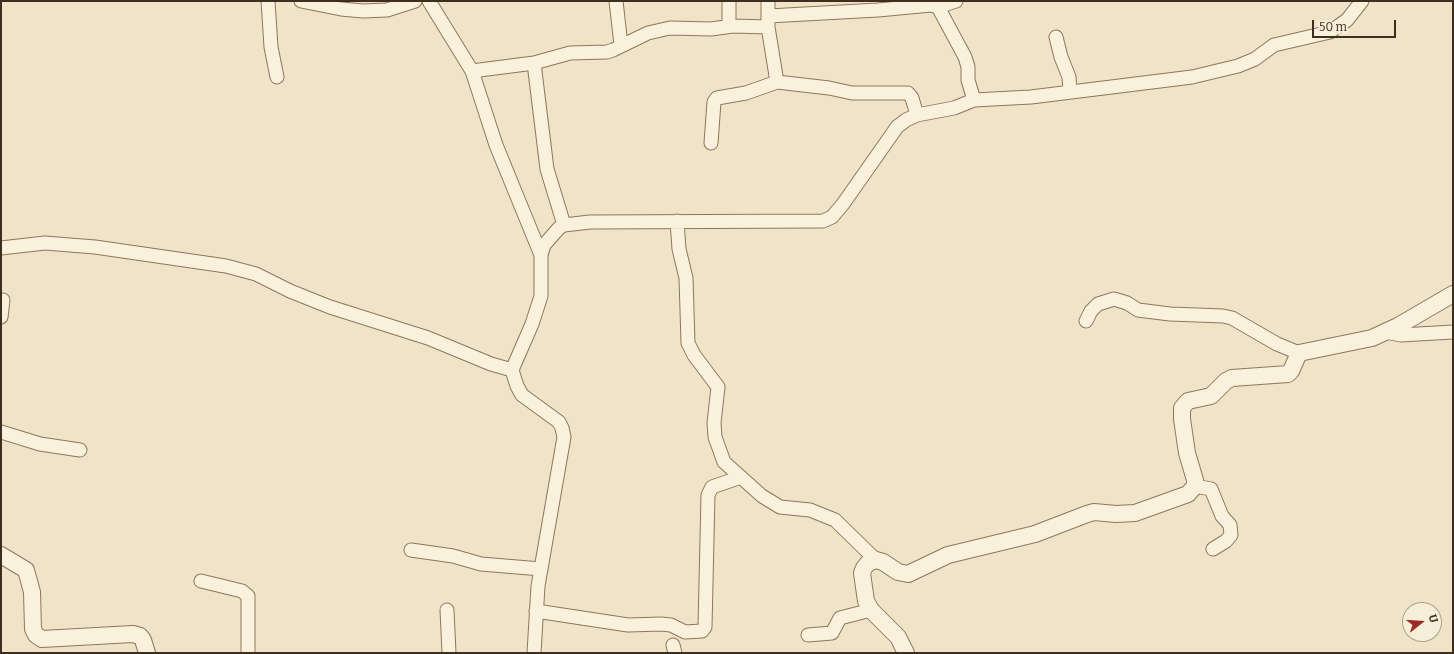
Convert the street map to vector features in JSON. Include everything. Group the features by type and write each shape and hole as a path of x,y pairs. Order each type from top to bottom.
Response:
{"street":[{"path":"268,1 271,47 277,77"},
{"path":"301,1 341,9 363,11 387,10 415,1"},
{"path":"429,1 472,71 496,145 541,254"},
{"path":"616,1 621,45"},
{"path":"729,1 729,26"},
{"path":"768,1 768,22 777,82"},
{"path":"938,7 956,1"},
{"path":"534,653 536,611 541,569 564,437 559,422 522,395 516,386 512,370 532,324 540,296 541,254 544,245 559,228 564,225 590,222 823,221 832,217 843,204 897,127 906,120 917,115 954,108 974,100 1031,96 1192,77 1238,66 1255,59 1274,45 1330,32 1347,20 1362,1"},
{"path":"472,71 534,63 570,53 607,52 648,33 660,30 692,27 711,29 931,4 938,7 965,57 968,67 968,80 974,100"},
{"path":"1056,37 1061,57 1069,77 1070,91"},
{"path":"534,63 547,169 564,225"},
{"path":"711,143 714,102 717,98 721,96 746,93 777,82 858,93 908,94 912,98 917,115"},
{"path":"677,221 679,249 686,278 688,343 694,355 717,383 718,392 714,423 715,437 724,462 762,496 780,507 810,510 835,520 876,560 889,565 898,572 908,574 948,555 1035,534 1094,512 1129,514 1146,510 1188,494 1195,486 1195,480 1183,433 1182,419 1184,404 1188,401 1211,396 1232,378 1288,374 1291,371 1299,353"},
{"path":"1,248 45,243 95,247 226,266 256,274 290,291 330,307 428,338 491,364 512,370"},
{"path":"1086,321 1091,311 1098,304 1114,299 1126,303 1138,310 1170,314 1223,316 1232,318 1277,344 1299,353 1372,338 1453,294"},
{"path":"1,317 3,300"},
{"path":"1385,332 1401,334 1453,332"},
{"path":"1,432 40,444 80,450"},
{"path":"536,611 628,625 671,625 685,632 702,631 705,627 708,495 712,487 741,477"},
{"path":"1195,486 1211,489 1222,516 1230,525 1231,535 1213,549"},
{"path":"411,550 453,556 481,564 541,569"},
{"path":"1,555 26,570 32,592 33,629 36,635 42,639 133,634 140,636 143,640 147,653"},
{"path":"876,560 868,563 862,573 866,601 871,610 898,637 906,653"},
{"path":"201,581 242,591 248,596 248,653"},
{"path":"447,610 448,653"},
{"path":"808,635 832,633 840,618 871,610"}]}
